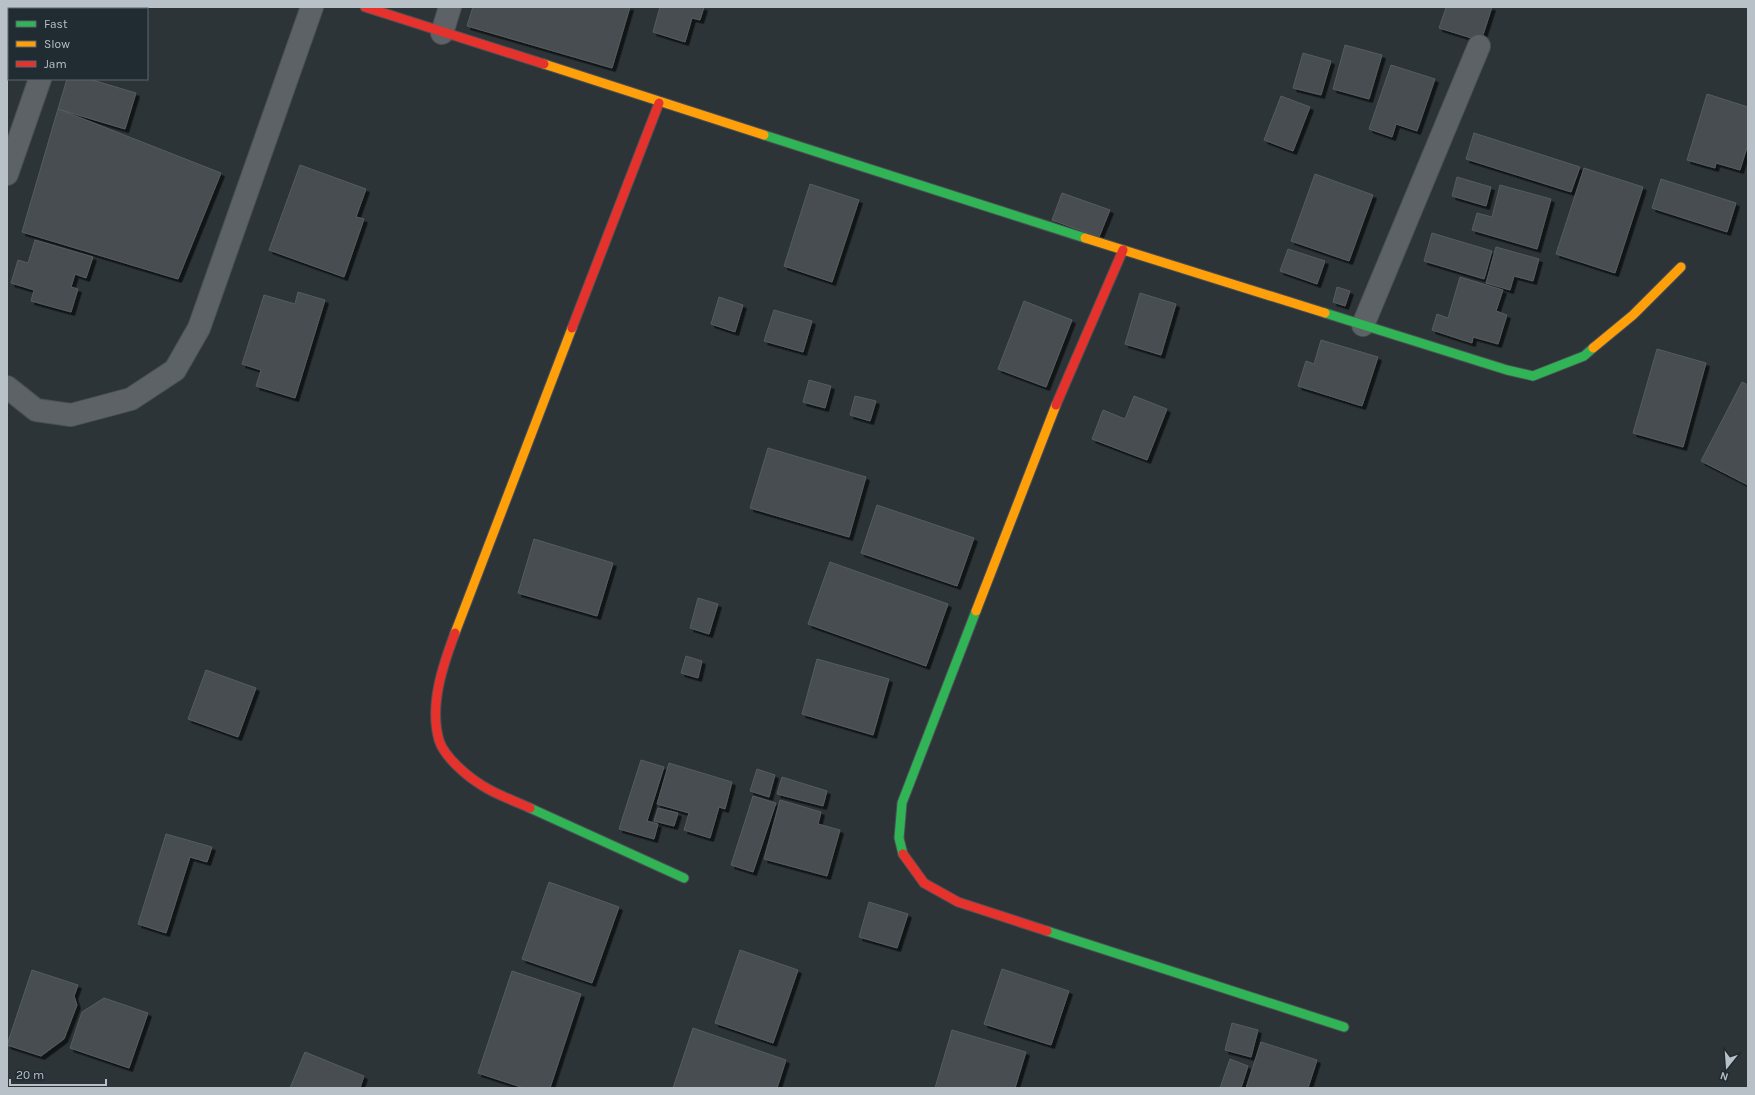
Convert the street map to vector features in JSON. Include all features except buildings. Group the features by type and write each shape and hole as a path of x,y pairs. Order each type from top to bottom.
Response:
{"street":[{"path":"7,387 36,410 71,415 131,399 174,370 199,328 312,7"},
{"path":"365,7 659,103 1123,250 1507,370 1533,376 1584,356 1633,315 1681,267"},
{"path":"442,33 450,7"},
{"path":"1363,325 1480,46"},
{"path":"7,174 40,80"},
{"path":"659,103 446,657 434,704 439,741 455,765 483,786 684,878"},
{"path":"1123,250 1049,422 902,803 899,838 903,856 924,883 958,902 1344,1027"}],"traffic: fast":[{"path":"764,135 1085,238"},
{"path":"1325,313 1507,370 1533,376 1584,356 1593,348"},
{"path":"903,854 899,838 902,803 976,611"},
{"path":"530,808 684,878"},
{"path":"1047,931 1344,1027"}],"traffic: slow":[{"path":"544,64 764,135"},
{"path":"1085,238 1325,313"},
{"path":"1593,348 1633,315 1681,267"},
{"path":"455,633 572,328"},
{"path":"976,611 1056,405"}],"traffic: jam":[{"path":"365,7 544,64"},
{"path":"572,328 659,103"},
{"path":"1056,405 1123,250"},
{"path":"455,633 446,658 439,685 436,713 436,727 439,740 451,760 477,782 494,792 530,808"},
{"path":"903,854 924,883 958,902 1047,931"}]}
